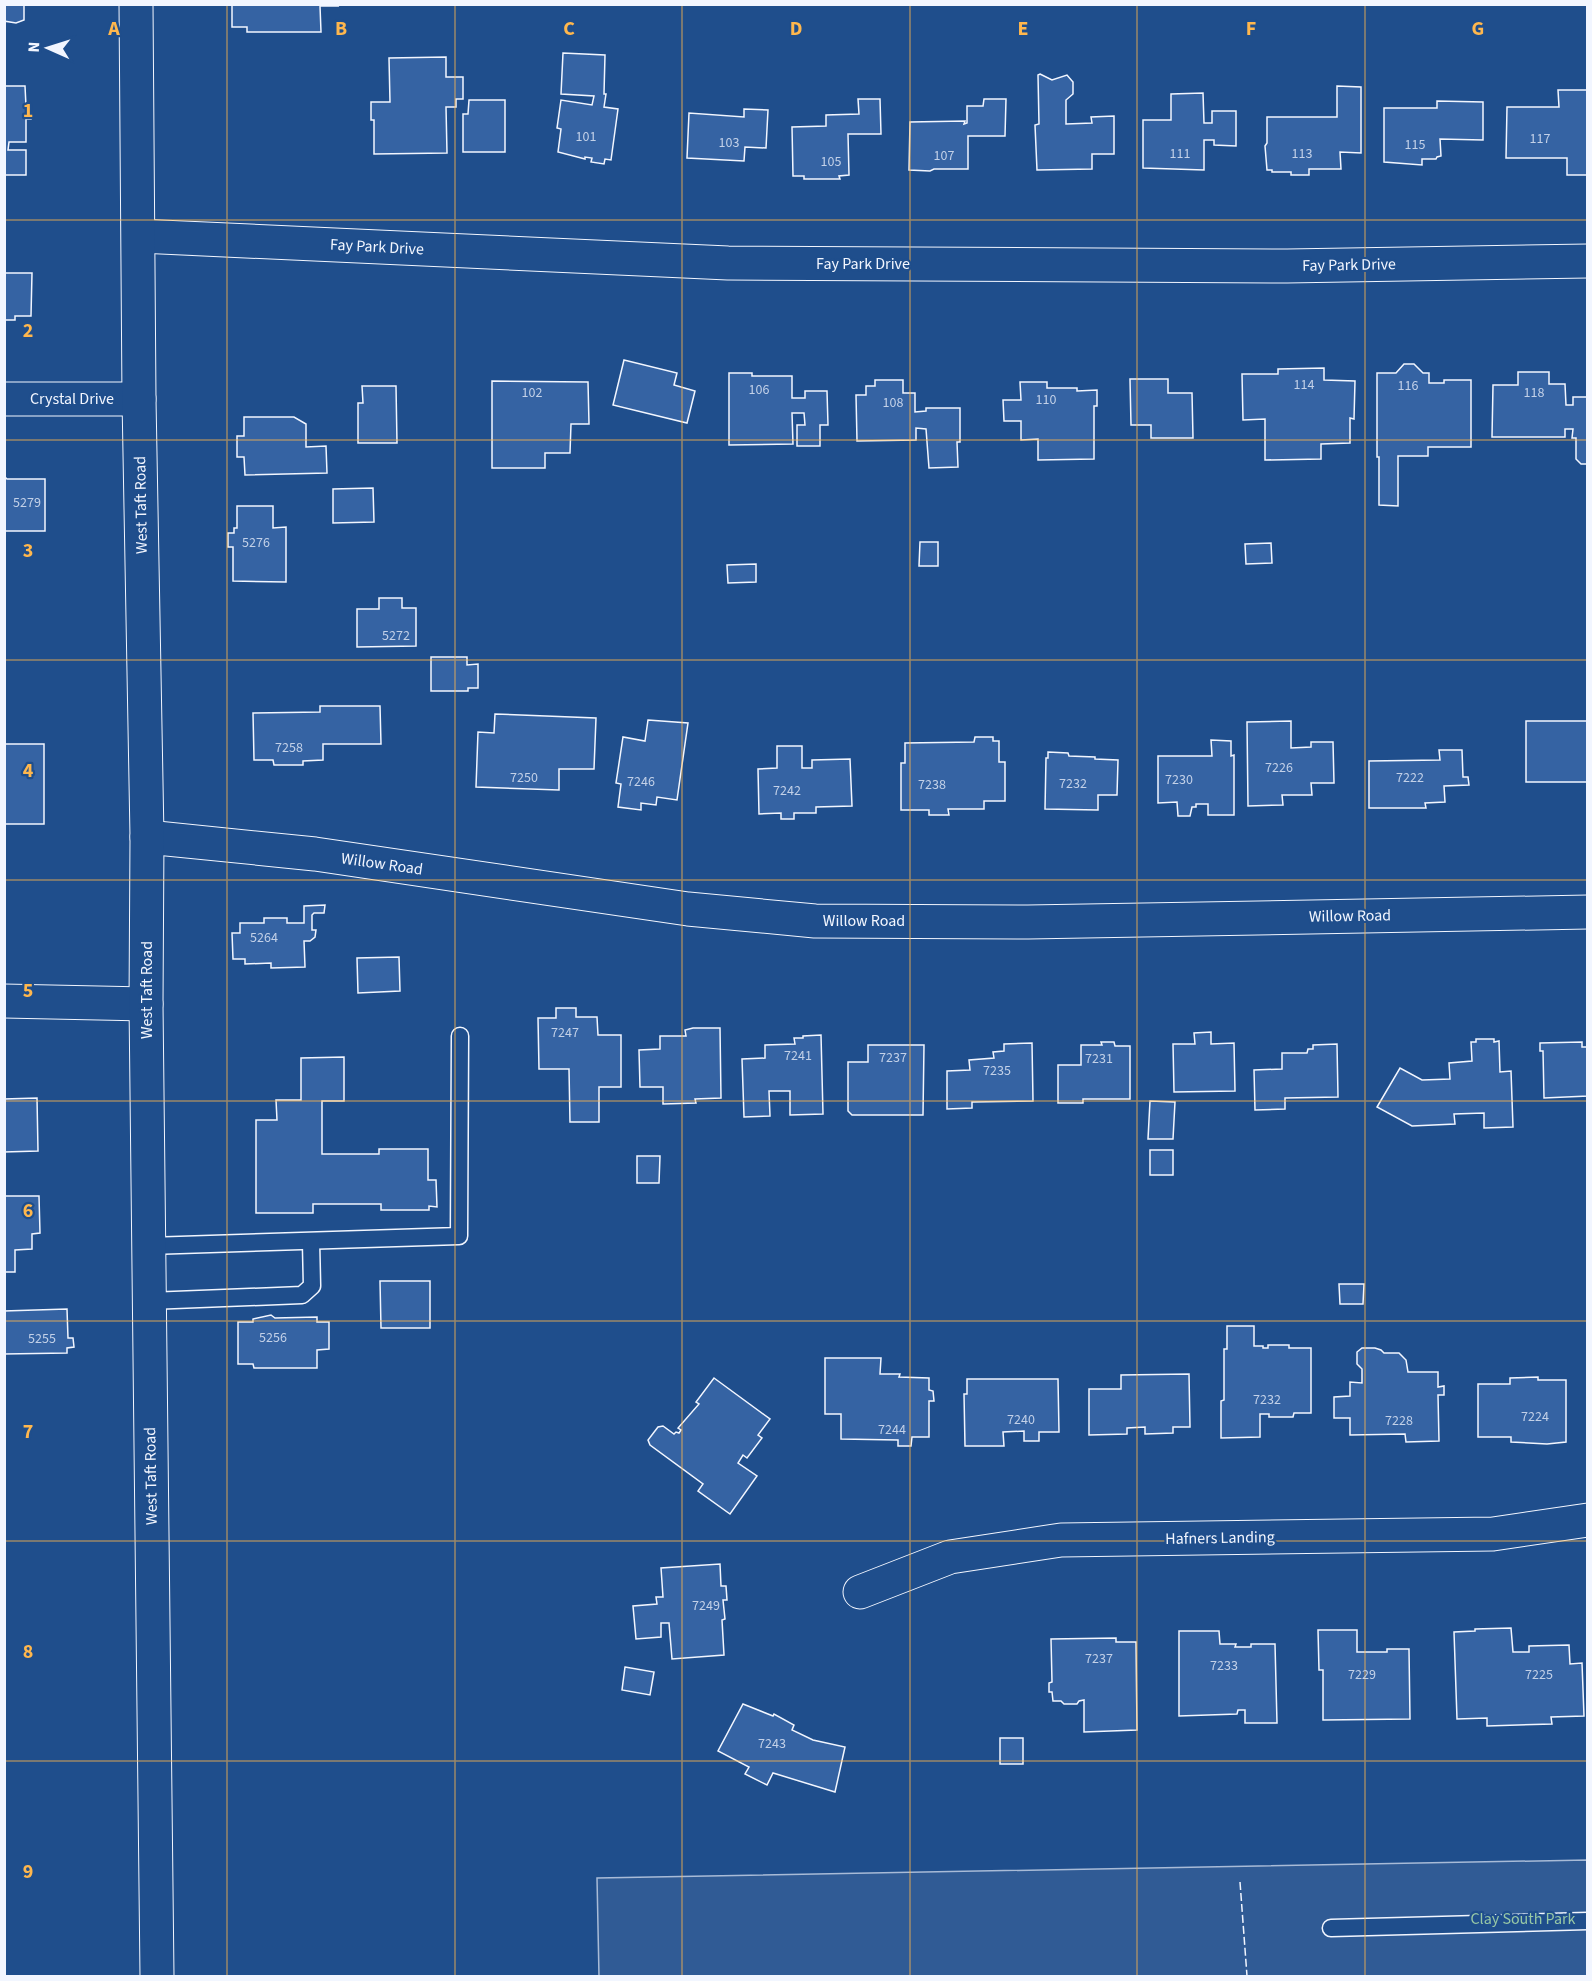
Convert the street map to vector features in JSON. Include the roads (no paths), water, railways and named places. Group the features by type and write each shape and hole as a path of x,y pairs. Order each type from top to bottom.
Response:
{"street":[{"name":"West Taft Road","path":"136,4 139,399 147,837 146,1004 157,1977"},
{"name":"Fay Park Drive","path":"139,236 728,263 1287,266 1587,261"},
{"name":"Crystal Drive","path":"4,399 139,399"},
{"name":"Willow Road","path":"147,837 315,854 688,909 815,921 1028,922 1587,912"},
{"path":"4,1002 146,1004"},
{"name":"Hafners Landing","path":"860,1592 950,1557 1061,1540 1493,1534 1587,1520"}],"lane":[{"path":"149,1246 459,1236 460,1036"},
{"path":"149,1301 302,1295 312,1286 311,1242"},
{"path":"1331,1928 1587,1921"}],"park label":[{"name":"Clay South Park","path":"1523,1919"}]}
